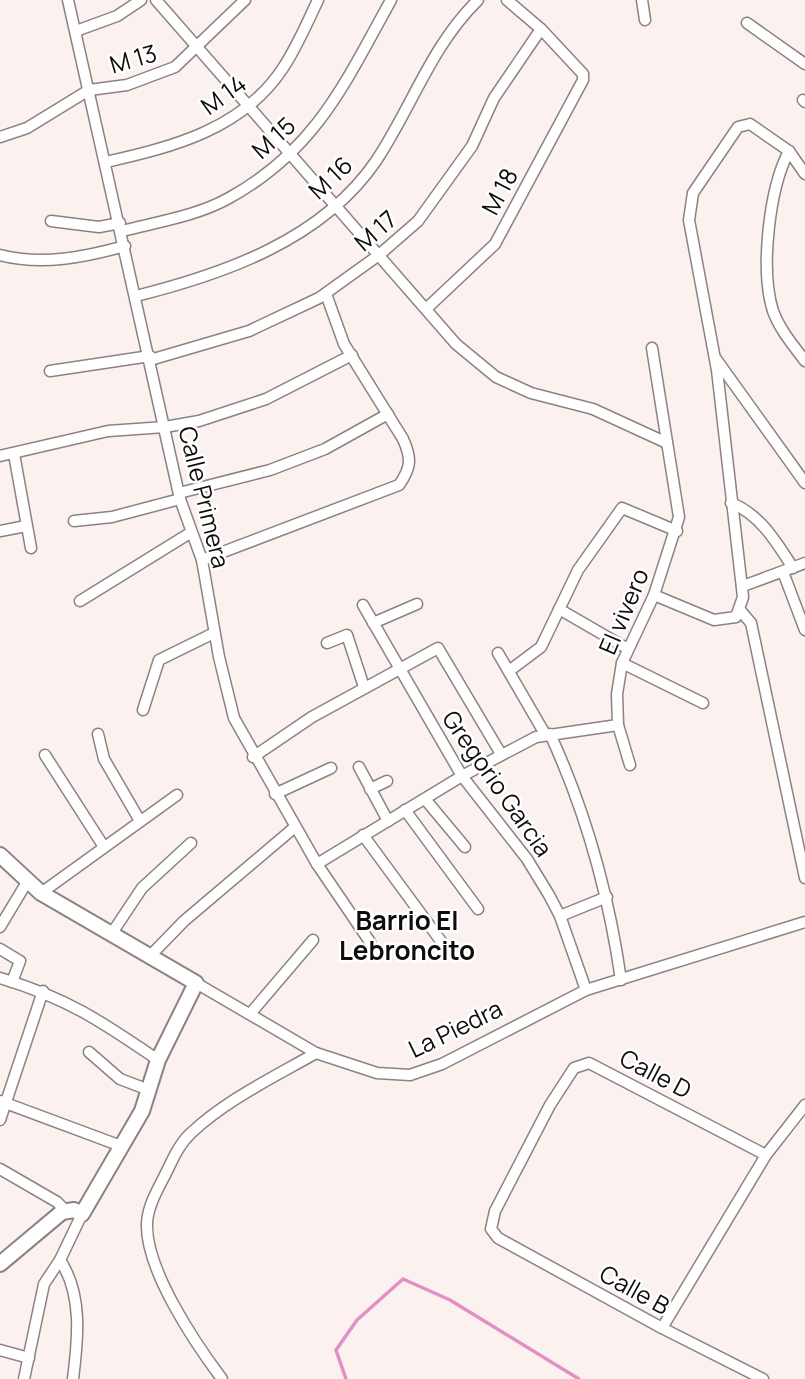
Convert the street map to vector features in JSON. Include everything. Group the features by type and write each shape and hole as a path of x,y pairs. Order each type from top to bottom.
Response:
{"street":[{"name":"Calle Primera","path":"68,0 180,496 190,533 202,560 228,703 253,757 317,864 370,942"},
{"path":"76,31 117,16 141,0"},
{"path":"156,0 456,344 496,377 531,393 593,409 667,443"},
{"name":"M 13","path":"89,90 127,85 175,67 244,0"},
{"name":"M 14","path":"106,162 200,136 250,106 282,69 318,0"},
{"name":"M 15","path":"51,221 121,227 194,212 228,199 292,155 348,80 391,0"},
{"name":"M 16","path":"136,296 195,281 267,253 335,205 375,162 438,46 478,0"},
{"path":"507,0 541,29"},
{"path":"642,0 645,20"},
{"path":"747,23 805,64"},
{"name":"M 18","path":"426,309 495,244 583,80 583,74 541,29"},
{"name":"M 17","path":"50,371 150,358 249,331 326,294 379,256 418,221 464,157 494,98 541,29"},
{"path":"0,137 24,129 89,90"},
{"path":"654,595 714,620 727,620 740,610 743,586 714,357 689,220 693,193 738,127 744,124 750,124 789,151 805,174"},
{"path":"789,151 775,186 767,265 773,309 782,330 805,361"},
{"path":"0,255 68,259 125,246"},
{"path":"202,560 399,485 410,468 410,453 352,355 326,294"},
{"name":"El vivero","path":"630,765 618,725 617,694 622,663 654,595 677,531 679,504 652,348"},
{"path":"0,456 108,430 165,427 199,421 266,399 352,355"},
{"path":"714,357 805,483"},
{"path":"74,522 112,517 270,470 325,449 388,414"},
{"path":"14,454 31,548"},
{"path":"732,503 741,506 766,528 788,570 805,630"},
{"path":"509,671 541,647 588,553 621,508 677,531"},
{"path":"0,531 26,526"},
{"path":"80,601 190,533"},
{"path":"743,586 805,563"},
{"path":"373,623 417,604"},
{"name":"Gregorio Garcia","path":"363,605 398,670 462,776 527,859 560,916 586,990"},
{"path":"559,609 628,649"},
{"path":"740,610 751,623 805,878"},
{"path":"143,709 159,660 214,633"},
{"path":"327,643 347,635 364,688"},
{"path":"253,757 312,717 436,648 447,660 500,754"},
{"path":"498,653 547,734 572,783 607,897 621,980"},
{"path":"622,663 703,703"},
{"path":"317,864 500,754 547,734 618,725"},
{"path":"98,734 104,759 140,821"},
{"path":"45,755 104,847"},
{"path":"359,767 388,821"},
{"path":"275,794 331,768"},
{"path":"370,789 387,781"},
{"path":"41,892 177,795"},
{"path":"425,799 464,847"},
{"path":"405,810 478,909"},
{"path":"150,956 184,922 295,827"},
{"path":"363,835 446,948"},
{"path":"112,933 142,888 191,843"},
{"name":"La Piedra","path":"0,855 41,892 316,1053 377,1073 400,1076 420,1073 586,990 805,922"},
{"path":"0,927 27,882"},
{"path":"560,916 607,897"},
{"path":"250,1014 313,940"},
{"path":"0,949 20,961 12,982"},
{"path":"0,978 43,991 91,1014 158,1060"},
{"path":"24,1379 44,1284 60,1261 82,1214 142,1111 158,1060 196,983"},
{"path":"0,1120 43,991"},
{"path":"89,1052 120,1079 149,1090"},
{"path":"222,1379 203,1354 152,1256 147,1221 152,1202 180,1146 190,1134 217,1113 316,1053"},
{"name":"Calle D","path":"491,1229 495,1211 550,1105 574,1068 589,1063 766,1155"},
{"path":"4,1102 121,1146"},
{"path":"662,1328 766,1155 805,1105"},
{"path":"0,1169 57,1202 66,1211 82,1214"},
{"path":"1,1261 66,1211"},
{"name":"Calle B","path":"491,1229 498,1238 662,1328 764,1379"},
{"path":"60,1261 71,1276 77,1301 73,1379"},
{"path":"0,1350 29,1358"}],"waterway":[{"path":"346,1379 336,1350 357,1320 403,1279 450,1300 579,1379"}],"district":[{"name":"Barrio El Lebroncito","path":"407,934"}]}
